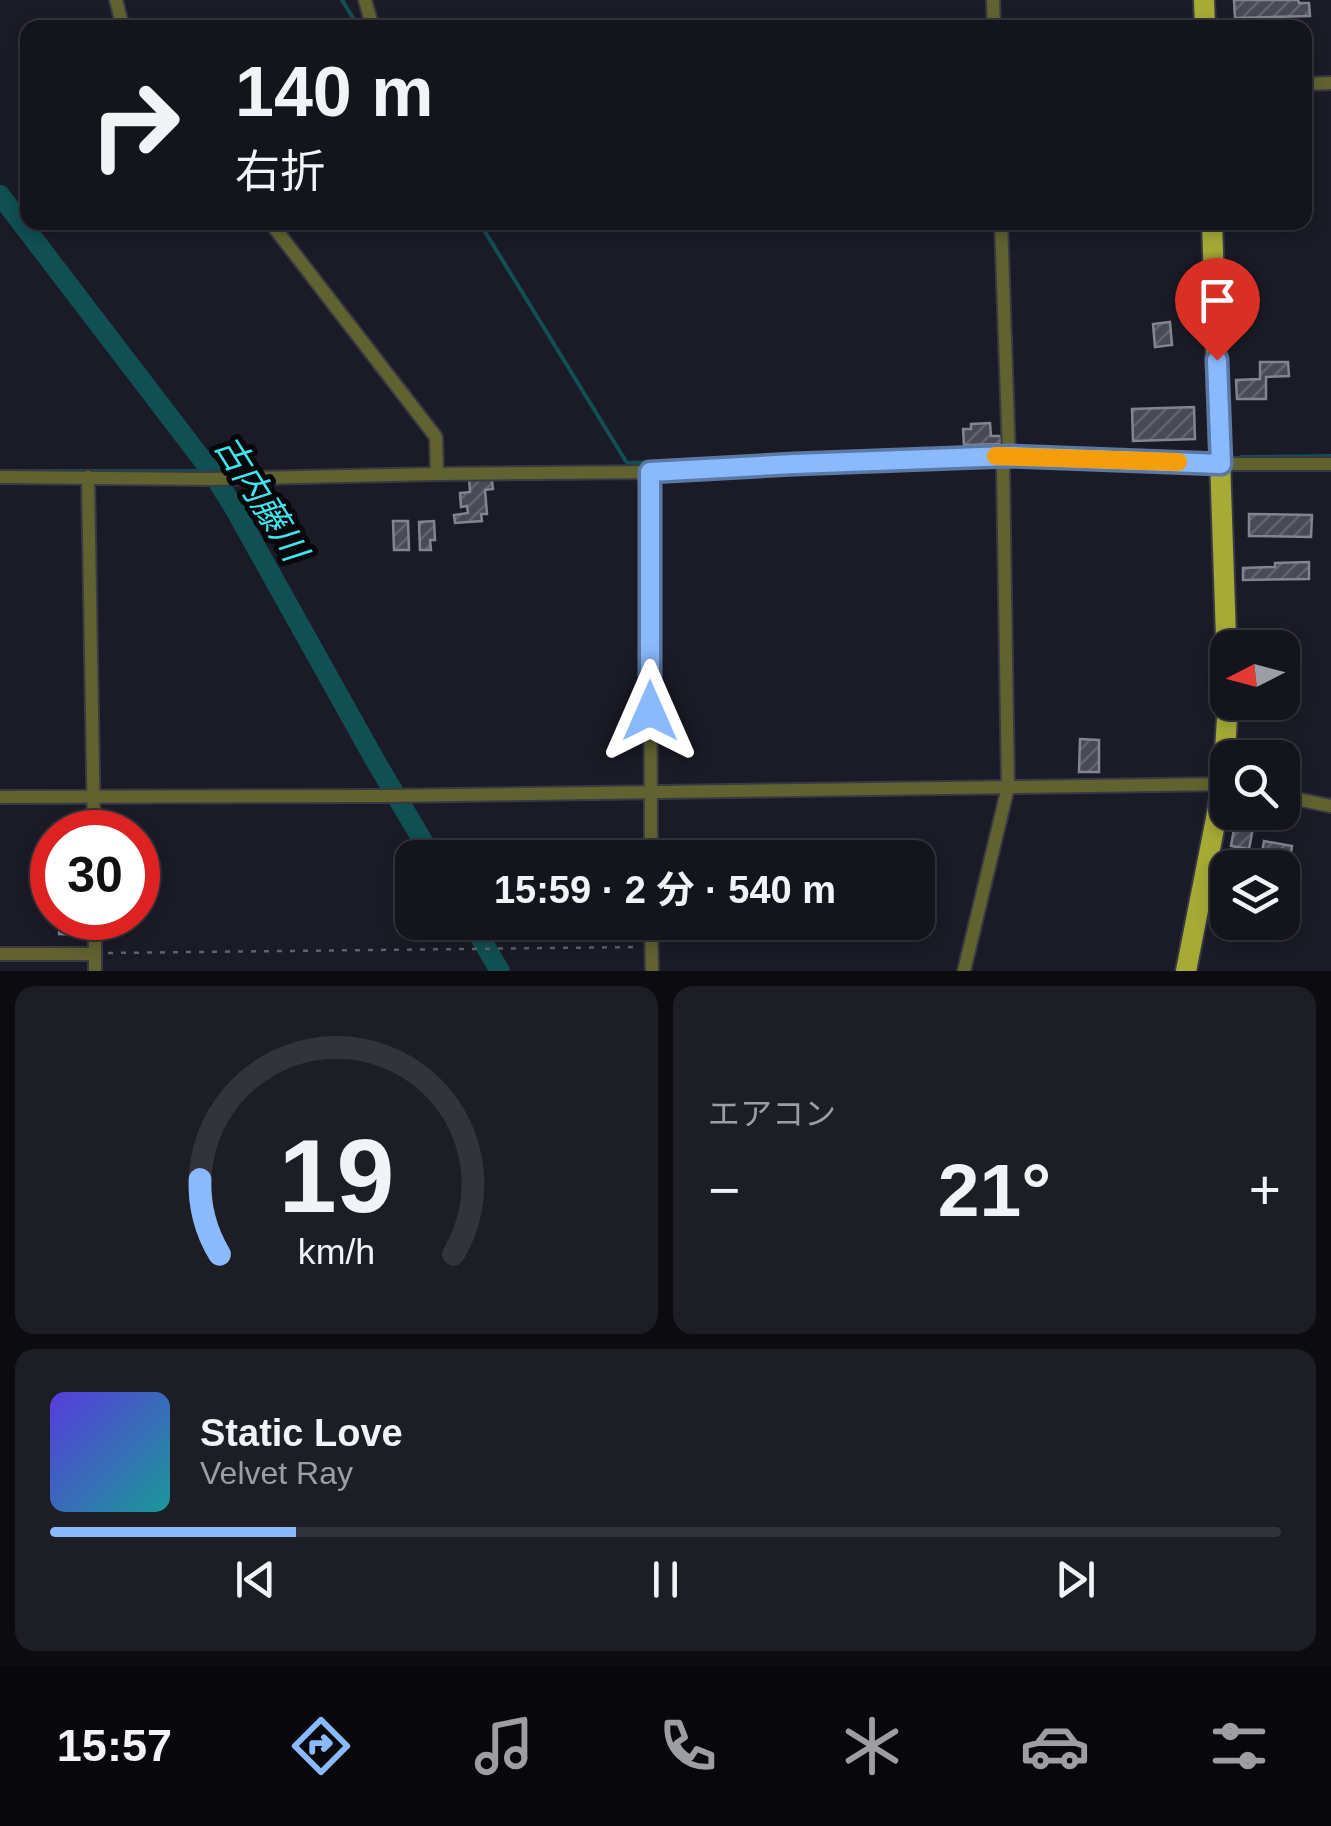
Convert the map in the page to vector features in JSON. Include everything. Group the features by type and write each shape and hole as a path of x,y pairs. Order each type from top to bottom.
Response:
{"main road":[{"path":"1212,230 1226,630"},
{"path":"1186,971 1215,830"}],"street":[{"path":"276,230 436,438 437,474"},
{"path":"964,971 1008,787 1003,467 1009,456 1002,230"},
{"path":"0,477 248,479 650,472 1009,456 1331,464"},
{"path":"650,472 651,840"},
{"path":"88,477 93,810"},
{"path":"0,797 384,796 1210,784"},
{"path":"1300,800 1331,806"},
{"path":"95,940 95,971"},
{"path":"652,940 652,971"},
{"path":"0,954 95,954"}],"path":[{"path":"95,954 652,947"}],"building":[{"path":"1234,0 1298,0 1309,3 1310,16 1235,18"},
{"path":"1170,322 1172,345 1155,347 1153,324"},
{"path":"1260,362 1288,362 1289,376 1266,377 1266,399 1237,399 1236,380 1260,379"},
{"path":"1194,407 1195,439 1133,441 1132,409"},
{"path":"990,423 991,436 1001,436 1001,444 964,445 963,429 971,429 971,424"},
{"path":"491,475 493,489 485,490 487,514 481,514 482,521 455,523 454,515 468,513 467,506 461,507 460,493 470,492 469,477"},
{"path":"1249,514 1312,515 1311,537 1249,536"},
{"path":"393,521 408,521 409,550 394,550"},
{"path":"434,521 431,550 420,550 419,522"},
{"path":"1309,562 1309,579 1243,580 1243,568"},
{"path":"1080,739 1099,740 1099,772 1079,772"},
{"path":"1234,830 1253,830 1249,849 1231,846"},
{"path":"1264,841 1292,846 1291,850 1262,850"}],"waterway":[{"path":"342,0 354,20"},
{"name":"古内藤川","path":"0,195 20,221"},
{"name":"古内藤川","path":"27,230 211,471 422,840"},
{"path":"484,230 627,463 960,452"},
{"path":"1059,452 1204,454"},
{"path":"1241,457 1331,456"},
{"path":"5,471 211,471"},
{"name":"古内藤川","path":"482,940 500,971"}],"slow traffic":[{"path":"996,456 1178,462"}],"route":[{"path":"650,711 650,472 1009,456 1221,464 1217,360"}]}
